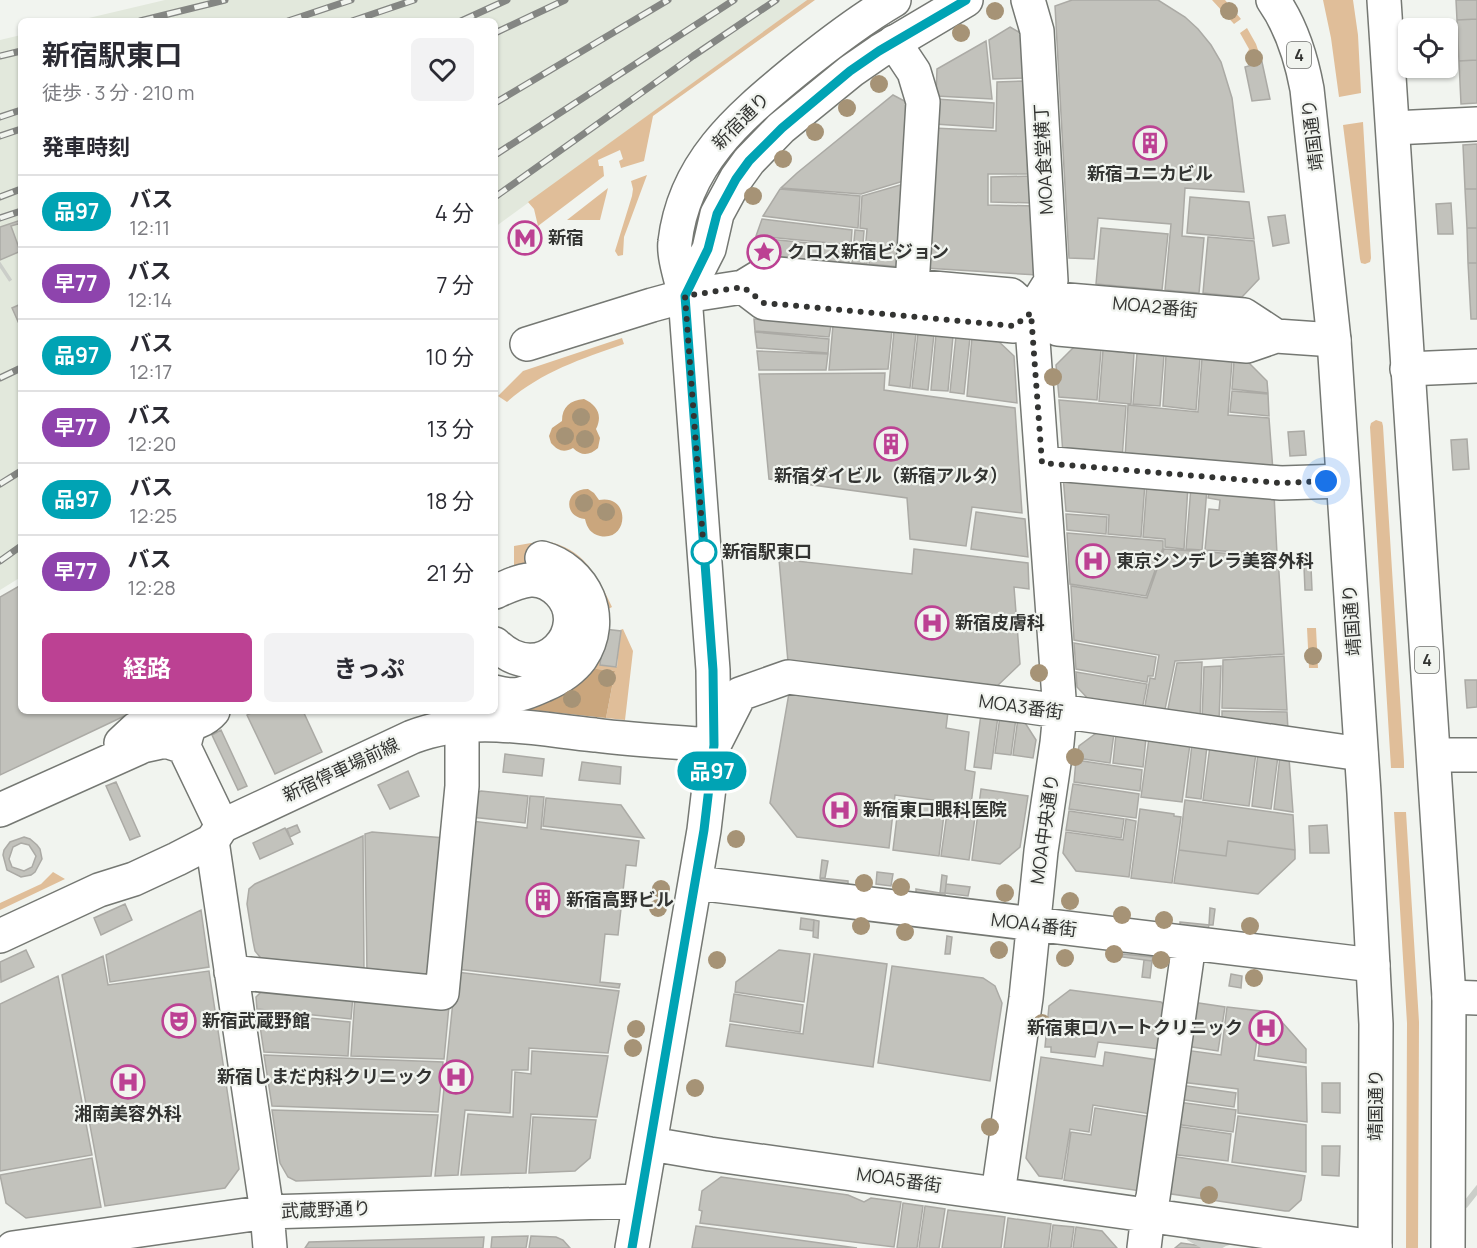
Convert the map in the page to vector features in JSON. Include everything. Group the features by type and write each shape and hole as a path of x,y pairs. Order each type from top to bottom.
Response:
{"street":[{"name":"新宿通り","path":"632,1248 696,883 714,745 713,670 685,296 674,245 686,198 694,178 708,154 728,131 763,97 829,43 894,0"},
{"name":"新宿通り","path":"685,296 708,249 717,214 736,179 749,161 782,128 850,71 966,0"},
{"name":"MOA食堂横丁","path":"1028,0 1037,31 1051,281 1031,313"},
{"name":"靖国通り","path":"1273,0 1290,30 1303,67 1314,145 1334,340 1376,1024 1375,1248"},
{"name":"4","path":"1384,0 1434,755 1463,997 1448,1248"},
{"path":"894,42 914,72 923,102 912,286"},
{"path":"1393,128 1477,124"},
{"path":"527,344 685,296 743,287 766,273 1011,295 1031,313"},
{"name":"MOA2番街","path":"743,287 764,303 1014,326 1056,299 1244,315 1276,336 1334,340"},
{"name":"MOA中央通り","path":"998,1194 1026,998 1041,851 1060,712 1031,313"},
{"path":"1407,369 1477,366"},
{"path":"1042,463 1281,483 1343,480"},
{"path":"498,692 521,695 551,682 570,669 586,650 593,624 588,597 573,574 562,566 542,558"},
{"path":"498,591 530,580 542,581 554,587 565,598 570,616 564,642 555,652 545,658 520,661 498,647"},
{"name":"MOA3番街","path":"714,745 740,694 788,677 1361,754"},
{"path":"98,765 136,729 168,714"},
{"path":"211,714 193,723 184,747 217,833 231,972 267,1212 270,1248"},
{"path":"231,972 442,993 462,786 462,726"},
{"name":"新宿停車場前線","path":"0,936 99,890 134,879 217,833 412,737 433,730 462,726 502,726 714,745"},
{"path":"0,810 98,765 154,743 166,741 184,747"},
{"path":"1434,755 1477,755"},
{"name":"MOA4番街","path":"696,883 1373,965"},
{"path":"1144,1248 1189,944"},
{"name":"MOA5番街","path":"651,1144 1375,1248"},
{"name":"武蔵野通り","path":"13,1248 267,1212 640,1201"}],"shaded area":[{"path":"165,0 807,0 498,225 498,18 89,18"},
{"path":"807,0 815,0 653,116 644,161 621,168 619,161 623,159 620,150 598,160 599,166 603,166 604,176 538,226 534,209 528,202"},
{"path":"1212,0 1225,0 1241,19 1234,24"},
{"path":"1323,0 1353,0 1358,35 1361,93 1339,97"},
{"path":"1247,28 1262,62 1249,66 1246,56 1249,49 1240,33"},
{"path":"18,36 18,579 0,590 0,40"},
{"path":"1363,122 1371,258 1370,262 1365,264 1361,263 1360,259 1343,125"},
{"path":"647,175 624,237 623,255 618,256 615,251 632,196 631,181"},
{"path":"608,188 600,220 567,220"},
{"path":"622,338 624,344 548,374 507,402 498,396 523,371"},
{"path":"584,399 598,411 599,419 596,429 600,438 598,448 586,454 573,448 564,451 559,449 551,443 549,436 552,428 562,421 563,412 568,405"},
{"path":"1376,420 1382,422 1383,426 1404,768 1391,768 1370,427 1371,423"},
{"path":"588,489 599,500 609,500 617,504 621,510 621,526 610,536 594,534 585,519 578,517 570,509 569,503 574,493"},
{"path":"545,541 570,550 588,565 601,584 612,607 606,610 600,665 617,667 620,630 623,629 633,651 625,720 606,718 615,671 588,668 539,569 514,567 514,546 531,543 544,546"},
{"path":"1307,628 1316,628 1318,668 1309,668"},
{"path":"588,668 615,671 606,718 522,709"},
{"path":"1394,812 1406,812 1419,1022 1418,1248 1406,1248 1407,1023"},
{"path":"53,872 65,879 0,910 0,903 41,884"}],"building":[{"name":"新宿ユニカビル","path":"1072,0 1158,0 1185,17 1198,29 1221,62 1232,98 1244,192 1185,188 1182,236 1204,238 1199,293 1165,290 1171,224 1098,218 1094,259 1069,258 1055,6"},
{"path":"1456,0 1477,0 1477,19 1458,20"},
{"path":"1477,19 1477,60 1459,61 1458,20"},
{"path":"1010,27 1024,35 1026,78 993,79 989,40"},
{"path":"986,41 992,99 936,96 937,69"},
{"path":"1477,60 1477,103 1461,104 1459,61"},
{"path":"1262,62 1270,99 1252,101 1245,67"},
{"path":"1026,81 1032,174 988,174 988,205 1034,206 1038,275 925,268 934,128 996,131 997,82"},
{"path":"893,95 912,105 907,180 861,194 781,188 797,173"},
{"path":"936,99 994,103 993,128 935,124"},
{"path":"1477,144 1477,189 1465,189 1463,145"},
{"path":"1032,176 1034,203 991,202 991,177"},
{"path":"907,183 902,267 869,264 871,241 866,241 867,229 860,228 862,196"},
{"path":"780,189 860,196 858,228 763,216"},
{"path":"1465,189 1477,189 1477,228 1467,228"},
{"path":"1190,197 1249,202 1254,239 1187,233"},
{"path":"1451,203 1453,234 1438,234 1436,204"},
{"path":"1285,215 1289,243 1273,246 1268,217"},
{"path":"762,219 852,230 851,245 756,236"},
{"path":"18,221 18,252 0,260 0,227"},
{"path":"18,224 18,245 11,226"},
{"path":"1101,228 1168,234 1162,290 1096,284"},
{"path":"1467,228 1477,228 1477,263 1468,263"},
{"path":"855,230 864,231 863,243 868,244 867,264 852,263"},
{"path":"1208,237 1254,241 1259,279 1242,297 1203,293"},
{"path":"756,238 851,247 849,263 752,254"},
{"path":"1468,263 1477,263 1477,319 1471,319"},
{"path":"18,305 18,322 12,308"},
{"path":"754,319 831,325 829,337 755,331"},
{"path":"833,325 892,330 888,369 829,370"},
{"path":"894,331 916,333 910,388 889,385"},
{"path":"755,332 829,339 828,353 757,348"},
{"path":"918,333 934,334 928,390 912,388"},
{"path":"936,334 953,336 948,391 931,390"},
{"path":"956,336 970,337 964,394 950,392"},
{"path":"972,337 996,339 1014,356 1017,403 967,396"},
{"path":"1074,347 1101,350 1097,400 1059,397 1056,365"},
{"path":"1103,350 1134,353 1131,404 1099,401"},
{"path":"757,351 828,354 826,370 759,370"},
{"path":"1137,353 1164,355 1160,406 1133,404"},
{"path":"1166,355 1200,358 1196,410 1163,406"},
{"path":"1202,358 1232,361 1228,415 1269,418 1273,471 1125,459 1128,405 1198,412"},
{"path":"1234,361 1248,362 1267,381 1268,393 1232,389"},
{"name":"新宿ダイビル（新宿アルタ）","path":"885,373 884,390 1015,408 1022,513 972,507 966,546 910,539 907,498 769,479 759,374"},
{"path":"1232,391 1268,394 1269,416 1230,412"},
{"path":"1059,400 1126,406 1122,459 1063,454"},
{"path":"1304,431 1306,455 1290,456 1288,432"},
{"path":"1467,439 1469,469 1453,470 1451,440"},
{"path":"1063,476 1145,483 1141,537 1108,534 1109,515 1066,511"},
{"path":"1147,483 1188,486 1184,549 1165,547 1165,539 1143,537"},
{"path":"1191,487 1207,488 1202,550 1186,549"},
{"path":"1210,488 1274,494 1277,554 1205,550 1209,509 1219,510 1220,500 1208,498"},
{"path":"976,512 1025,519 1028,557 971,549"},
{"path":"1066,514 1107,517 1106,534 1067,530"},
{"path":"1067,533 1163,541 1163,548 1146,596 1070,584"},
{"path":"914,549 1028,563 1029,589 1014,587 1020,664 995,688 788,662 779,559 912,574"},
{"path":"1164,549 1278,557 1284,654 1175,661 1164,714 1144,711 1150,678 1155,679 1159,655 1074,640 1071,586 1147,598"},
{"path":"1304,567 1311,567 1312,590 1305,590"},
{"path":"18,587 18,714 129,714 0,775 0,597"},
{"path":"604,629 621,631 616,667 600,665"},
{"path":"1074,643 1156,657 1153,676 1148,676 1147,682 1076,669"},
{"path":"1284,656 1287,710 1222,708 1223,660"},
{"path":"1202,662 1200,718 1167,714 1177,663"},
{"path":"1221,666 1219,721 1202,719 1204,667"},
{"path":"1076,672 1147,684 1142,710 1093,704 1077,687"},
{"path":"1465,680 1477,680 1477,707 1467,708"},
{"path":"789,693 948,712 946,728 969,732 965,770 975,772 971,805 895,795 889,848 797,837 770,803"},
{"path":"1222,711 1287,712 1288,730 1222,721"},
{"path":"304,714 322,752 275,774 247,715"},
{"path":"981,714 998,716 991,769 974,767"},
{"path":"1000,716 1016,718 1011,755 995,753"},
{"path":"1018,718 1022,718 1036,740 1033,758 1013,755"},
{"path":"221,730 247,786 238,790 212,735"},
{"path":"1099,731 1114,733 1110,763 1077,758 1079,746"},
{"path":"1116,734 1146,738 1143,767 1113,763"},
{"path":"1149,738 1190,744 1182,802 1141,797"},
{"path":"1192,744 1207,746 1201,799 1186,797"},
{"path":"1210,746 1256,753 1249,806 1203,800"},
{"path":"1258,753 1278,756 1271,809 1252,806"},
{"path":"505,754 544,759 542,776 503,772"},
{"path":"1280,756 1289,758 1293,812 1274,809"},
{"path":"1076,760 1142,770 1140,791 1074,782"},
{"path":"582,762 621,767 620,784 579,780"},
{"path":"408,771 419,796 390,809 378,785"},
{"path":"116,782 140,836 130,840 106,786"},
{"path":"1073,784 1139,794 1136,818 1069,809"},
{"path":"981,789 1028,796 1020,847 1000,864 972,860"},
{"path":"481,791 528,796 525,823 471,817 473,794"},
{"name":"新宿高野ビル","path":"530,796 544,797 541,829 639,841 636,866 626,865 618,935 605,934 600,982 620,984 619,988 457,969 472,821 527,828"},
{"path":"546,798 621,805 644,838 543,826"},
{"path":"899,800 945,806 939,856 893,850"},
{"path":"1185,800 1293,815 1295,850 1228,841 1226,856 1179,850"},
{"path":"948,806 976,810 969,860 941,856"},
{"path":"1140,809 1181,817 1172,883 1131,878"},
{"path":"1069,811 1124,819 1121,838 1066,830"},
{"path":"1126,819 1136,821 1129,877 1076,871 1063,853 1066,832 1123,840"},
{"path":"297,825 300,832 290,837 287,829"},
{"path":"1327,825 1329,853 1310,853 1309,826"},
{"path":"285,828 293,844 260,859 253,843"},
{"path":"372,832 445,838 430,976 367,974 365,834"},
{"path":"363,836 364,973 264,962 255,951 247,904 249,889 255,884"},
{"path":"24,837 30,839 40,849 42,859 31,875 21,877 7,870 3,855 10,842","holes":["21,843 29,845 36,856 32,867 24,871 12,867 9,859 13,847"]},
{"path":"1228,841 1295,850 1295,859 1258,894 1174,883 1179,850 1226,856"},
{"path":"822,860 828,861 825,878 820,878"},
{"path":"877,872 893,874 891,886 876,884"},
{"path":"942,875 947,876 945,893 940,893"},
{"path":"821,878 848,881 848,885 820,881"},
{"path":"946,884 970,887 968,896 945,893"},
{"path":"916,889 945,893 945,896 916,893"},
{"path":"125,904 132,920 101,935 94,918"},
{"path":"1210,908 1215,909 1213,925 1209,925"},
{"path":"201,910 209,967 110,982 106,955"},
{"path":"801,918 814,920 813,931 800,929"},
{"path":"814,920 819,921 818,938 813,937"},
{"path":"1180,922 1209,925 1208,929 1180,925"},
{"path":"947,936 952,937 950,954 945,954"},
{"path":"26,950 34,967 1,982 0,962"},
{"path":"779,950 810,954 804,1002 735,992 736,982"},
{"path":"814,954 887,964 873,1067 726,1046 730,1024 803,1034"},
{"path":"1123,954 1153,957 1152,961 1122,957"},
{"path":"103,956 108,985 209,971 239,1169 225,1188 105,1206 62,975"},
{"path":"1144,960 1152,961 1150,978 1142,977"},
{"path":"892,966 983,978 995,986 1002,1003 990,1081 878,1063"},
{"path":"456,972 619,991 608,1053 529,1048 528,1070 512,1070 510,1113 465,1110 458,1175 435,1176"},
{"path":"1231,974 1242,976 1241,988 1229,986"},
{"path":"58,976 92,1155 0,1171 0,1004"},
{"path":"266,987 353,996 351,1019 257,1009 256,997"},
{"path":"1070,990 1161,1002 1165,1006 1160,1049 1098,1042 1095,1057 1051,1052 1051,1047 1045,1047 1049,1006"},
{"path":"734,994 803,1005 800,1032 730,1021"},
{"path":"355,996 449,1006 444,1059 351,1056"},
{"path":"1192,1002 1225,1007 1218,1051 1186,1046"},
{"path":"1227,1007 1261,1011 1254,1060 1306,1067 1307,1122 1238,1113 1238,1089 1181,1082 1185,1050 1221,1055"},
{"path":"1263,1011 1273,1012 1306,1049 1306,1063 1258,1056"},
{"path":"258,1013 350,1022 348,1056 264,1052"},
{"path":"532,1051 608,1056 597,1117 531,1114 526,1173 461,1175 468,1114 513,1117 515,1072 531,1074"},
{"path":"1105,1052 1158,1060 1151,1114 1093,1105 1089,1132 1070,1129 1062,1179 1039,1176 1026,1158 1041,1057 1103,1066"},
{"path":"264,1055 443,1062 438,1112 272,1106"},
{"path":"1322,1083 1340,1083 1340,1113 1322,1112"},
{"path":"1180,1085 1236,1093 1234,1107 1178,1099"},
{"path":"1178,1102 1236,1110 1233,1132 1175,1124"},
{"path":"1095,1108 1152,1117 1141,1191 1064,1180 1071,1132 1091,1135"},
{"path":"272,1110 438,1115 431,1176 296,1181 288,1177 280,1163"},
{"path":"1238,1116 1306,1125 1306,1172 1232,1162"},
{"path":"533,1117 596,1120 590,1158 575,1171 529,1173"},
{"path":"1175,1126 1231,1134 1228,1161 1170,1154"},
{"path":"1322,1146 1340,1146 1339,1176 1322,1175"},
{"path":"1170,1156 1305,1176 1301,1200 1289,1211 1285,1211 1165,1193"},
{"path":"92,1158 101,1207 26,1218 6,1203 0,1175"},
{"path":"721,1177 848,1195 864,1202 871,1198 901,1202 894,1247 700,1223 702,1211 699,1210 702,1191"},
{"path":"903,1203 923,1206 917,1248 897,1248"},
{"path":"925,1206 945,1209 939,1248 919,1248"},
{"path":"948,1210 1005,1217 1001,1248 942,1248"},
{"path":"1008,1218 1051,1224 1048,1248 1004,1248"},
{"path":"1053,1225 1074,1227 1071,1248 1050,1248"},
{"path":"696,1226 857,1248 692,1248"},
{"path":"1076,1227 1102,1231 1117,1248 1073,1248"},
{"path":"528,1236 526,1248 491,1248 492,1237"},
{"path":"531,1236 556,1237 563,1240 570,1248 529,1248"},
{"path":"484,1237 483,1248 305,1248 309,1242"},
{"path":"1181,1243 1217,1248 1175,1248"}],"tunnel":[{"path":"1472,1191 1477,1195"},
{"path":"1201,1248 1210,1237 1221,1230 1248,1229"}],"railway":[{"path":"152,18 225,0"},
{"path":"297,18 351,0"},
{"path":"361,18 414,0"},
{"path":"468,18 507,0"},
{"path":"498,32 565,0"},
{"path":"498,101 668,0"},
{"path":"498,153 734,0"},
{"path":"498,195 776,0"},
{"path":"0,56 18,52"},
{"path":"0,117 18,111"},
{"path":"0,136 18,130"},
{"path":"0,197 18,190"},
{"path":"0,218 18,212"},
{"path":"0,378 18,369"},
{"path":"0,484 18,473"},
{"path":"0,561 18,548"}],"bus line":[{"name":"品97","path":"632,1248 704,830 714,745 713,670 685,296 708,249 717,214 726,196 749,161 765,144 850,71 879,51 966,0"}],"place":[{"name":"新宿ユニカビル","path":"1150,143"},
{"name":"新宿","path":"525,238"},
{"name":"クロス新宿ビジョン","path":"764,252"},
{"name":"新宿ダイビル（新宿アルタ）","path":"891,444"},
{"name":"新宿駅東口","path":"704,552"},
{"name":"東京シンデレラ美容外科","path":"1093,561"},
{"name":"新宿皮膚科","path":"932,623"},
{"name":"新宿東口眼科医院","path":"840,810"},
{"name":"新宿高野ビル","path":"543,900"},
{"name":"新宿武蔵野館","path":"179,1021"},
{"name":"新宿東口ハートクリニック","path":"1266,1028"},
{"name":"新宿しまだ内科クリニック","path":"456,1077"},
{"name":"湘南美容外科","path":"128,1082"}],"route":[{"path":"704,552 704,554 685,296 743,287 764,303 1014,326 1031,313 1042,463 1281,483 1326,481"}]}
